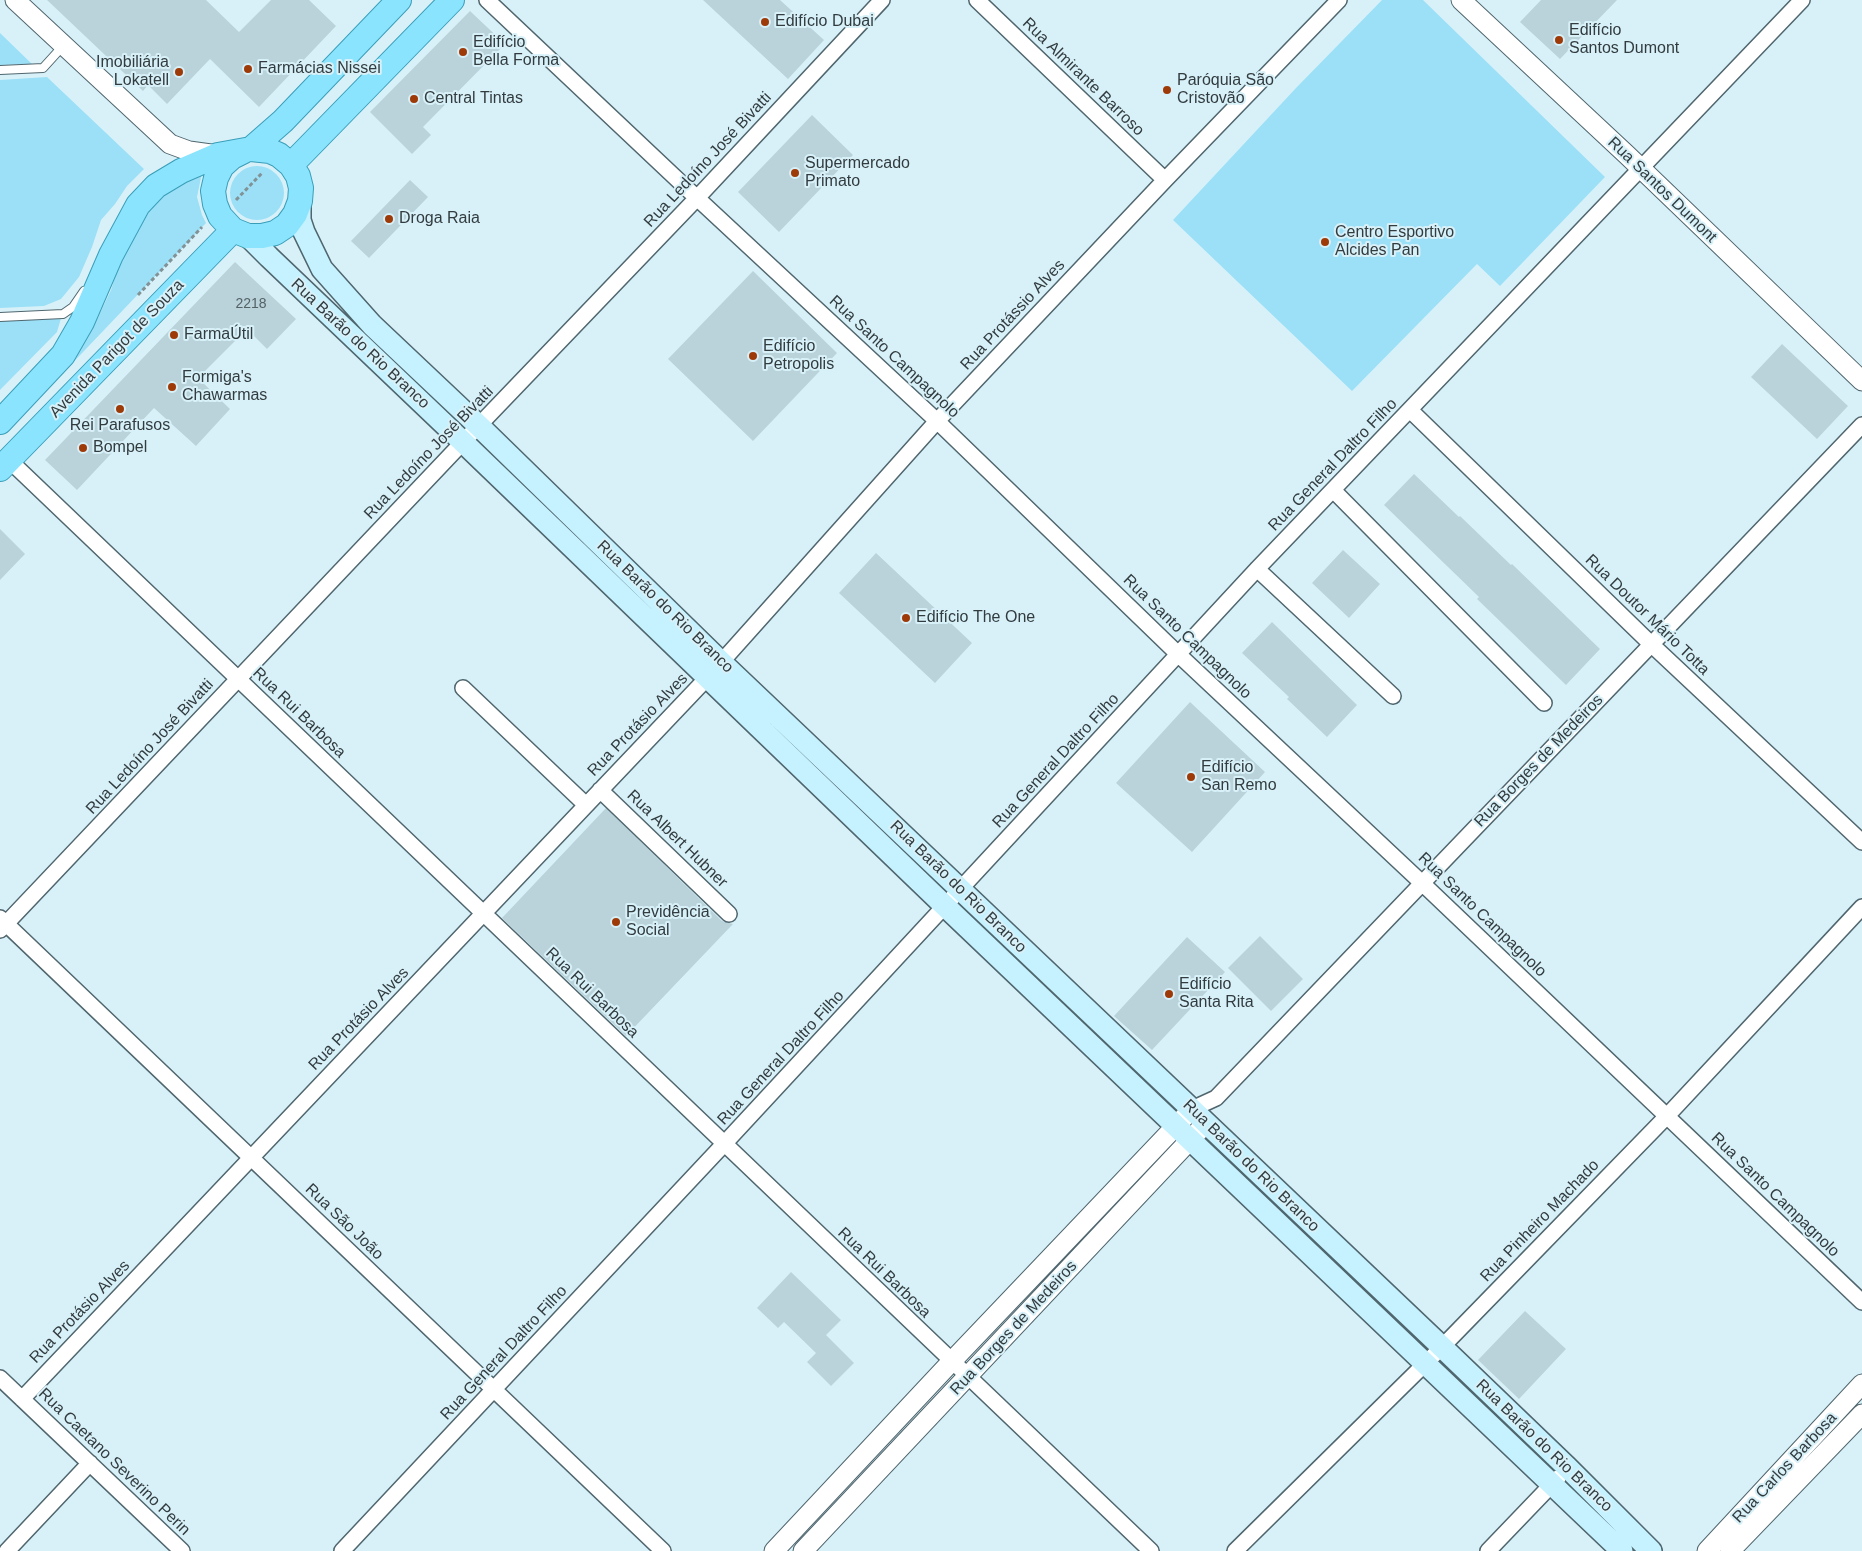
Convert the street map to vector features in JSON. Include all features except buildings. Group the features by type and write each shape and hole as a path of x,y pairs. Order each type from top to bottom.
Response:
{"main road":[{"path":"0,422 63,355 82,322 111,255 138,205 156,186 181,171 218,155 247,150 261,149 285,160 298,176 301,188 300,201 295,214 287,225 275,233 262,236 234,227 214,204 213,191 216,178 222,166 232,157 247,150 283,121 398,0"},
{"path":"285,160 452,0"},
{"name":"Rua Barão do Rio Branco","path":"300,201 300,220 306,241 322,270 372,325 479,426 945,906 1622,1551"},
{"name":"Rua Barão do Rio Branco","path":"234,227 463,442 960,889 1442,1347 1651,1551"},
{"name":"Avenida Parigot de Souza","path":"4,464 234,227"}],"street":[{"path":"15,0 170,144 189,152 218,155"},
{"name":"Rua Santo Campagnolo","path":"487,0 937,421 1179,655 1422,882 1862,1302"},
{"name":"Rua Ledoíno José Bivatti","path":"2,924 697,198 882,0"},
{"name":"Rua Almirante Barroso","path":"977,0 1165,180"},
{"name":"Rua Protássio Alves","path":"714,669 937,421 1165,180 1339,0"},
{"name":"Rua Santos Dumont","path":"1461,0 1862,381"},
{"name":"Rua General Daltro Filho","path":"342,1551 724,1144 1258,568 1802,0"},
{"name":"Rua Doutor Mário Totta","path":"1410,411 1651,644 1862,842"},
{"name":"Rua Borges de Medeiros","path":"1199,1116 1862,425"},
{"name":"Rua Rui Barbosa","path":"4,464 238,679 1151,1551"},
{"path":"1333,490 1544,703"},
{"path":"1258,568 1393,696"},
{"name":"Rua Protásio Alves","path":"22,1399 714,669"},
{"path":"463,688 586,805"},
{"name":"Rua Albert Hubner","path":"600,790 729,914"},
{"name":"Rua Pinheiro Machado","path":"1235,1551 1442,1347 1666,1116 1862,907"},
{"name":"Rua São João","path":"2,924 251,1158 663,1551"},
{"path":"774,1551 952,1361 1199,1116"},
{"name":"Rua Borges de Medeiros","path":"802,1551 968,1377 1183,1133"},
{"name":"Rua Caetano Severino Perin","path":"0,1378 182,1551"},
{"name":"Rua Carlos Barbosa","path":"1730,1551 1862,1384"},
{"name":"Rua Carlos Barbosa","path":"1707,1551 1797,1468 1862,1414"},
{"path":"7,1551 90,1463"},
{"path":"1488,1551 1567,1467"}],"lane":[{"path":"0,70 43,68 63,45"},
{"path":"0,317 63,314 73,307 138,205"}],"path":[{"path":"234,227 285,160"}],"shaded area":[{"path":"1382,0 1423,0 1605,177 1500,286 1477,264 1352,391 1173,220 1296,88"},
{"path":"0,33 32,64 0,65"},
{"path":"47,77 144,169 127,186 101,220 79,277 61,299 44,306 0,308 0,80"},
{"path":"252,166 262,166 272,170 280,178 284,193 280,208 272,216 262,220 252,220 242,216 234,208 230,198 230,188 234,178 242,170"},
{"path":"202,173 197,197 206,223 64,372 92,330 111,290 123,252 143,216 167,193 186,179"},
{"path":"62,315 57,332 0,390 0,317"}],"place":[{"name":"Edifício Dubai","path":"765,22"},
{"name":"Edifício Santos Dumont","path":"1559,40"},
{"name":"Edifício Bella Forma","path":"463,52"},
{"name":"Farmácias Nissei","path":"248,69"},
{"name":"Imobiliária Lokatell","path":"179,72"},
{"name":"Paróquia São Cristovão","path":"1167,90"},
{"name":"Central Tintas","path":"414,99"},
{"name":"Supermercado Primato","path":"795,173"},
{"name":"Droga Raia","path":"389,219"},
{"name":"Centro Esportivo Alcides Pan","path":"1325,242"},
{"name":"FarmaÚtil","path":"174,335"},
{"name":"Edifício Petropolis","path":"753,356"},
{"name":"Formiga's Chawarmas","path":"172,387"},
{"name":"Rei Parafusos","path":"120,409"},
{"name":"Bompel","path":"83,448"},
{"name":"Edifício The One","path":"906,618"},
{"name":"Edifício San Remo","path":"1191,777"},
{"name":"Previdência Social","path":"616,922"},
{"name":"Edifício Santa Rita","path":"1169,994"}]}
